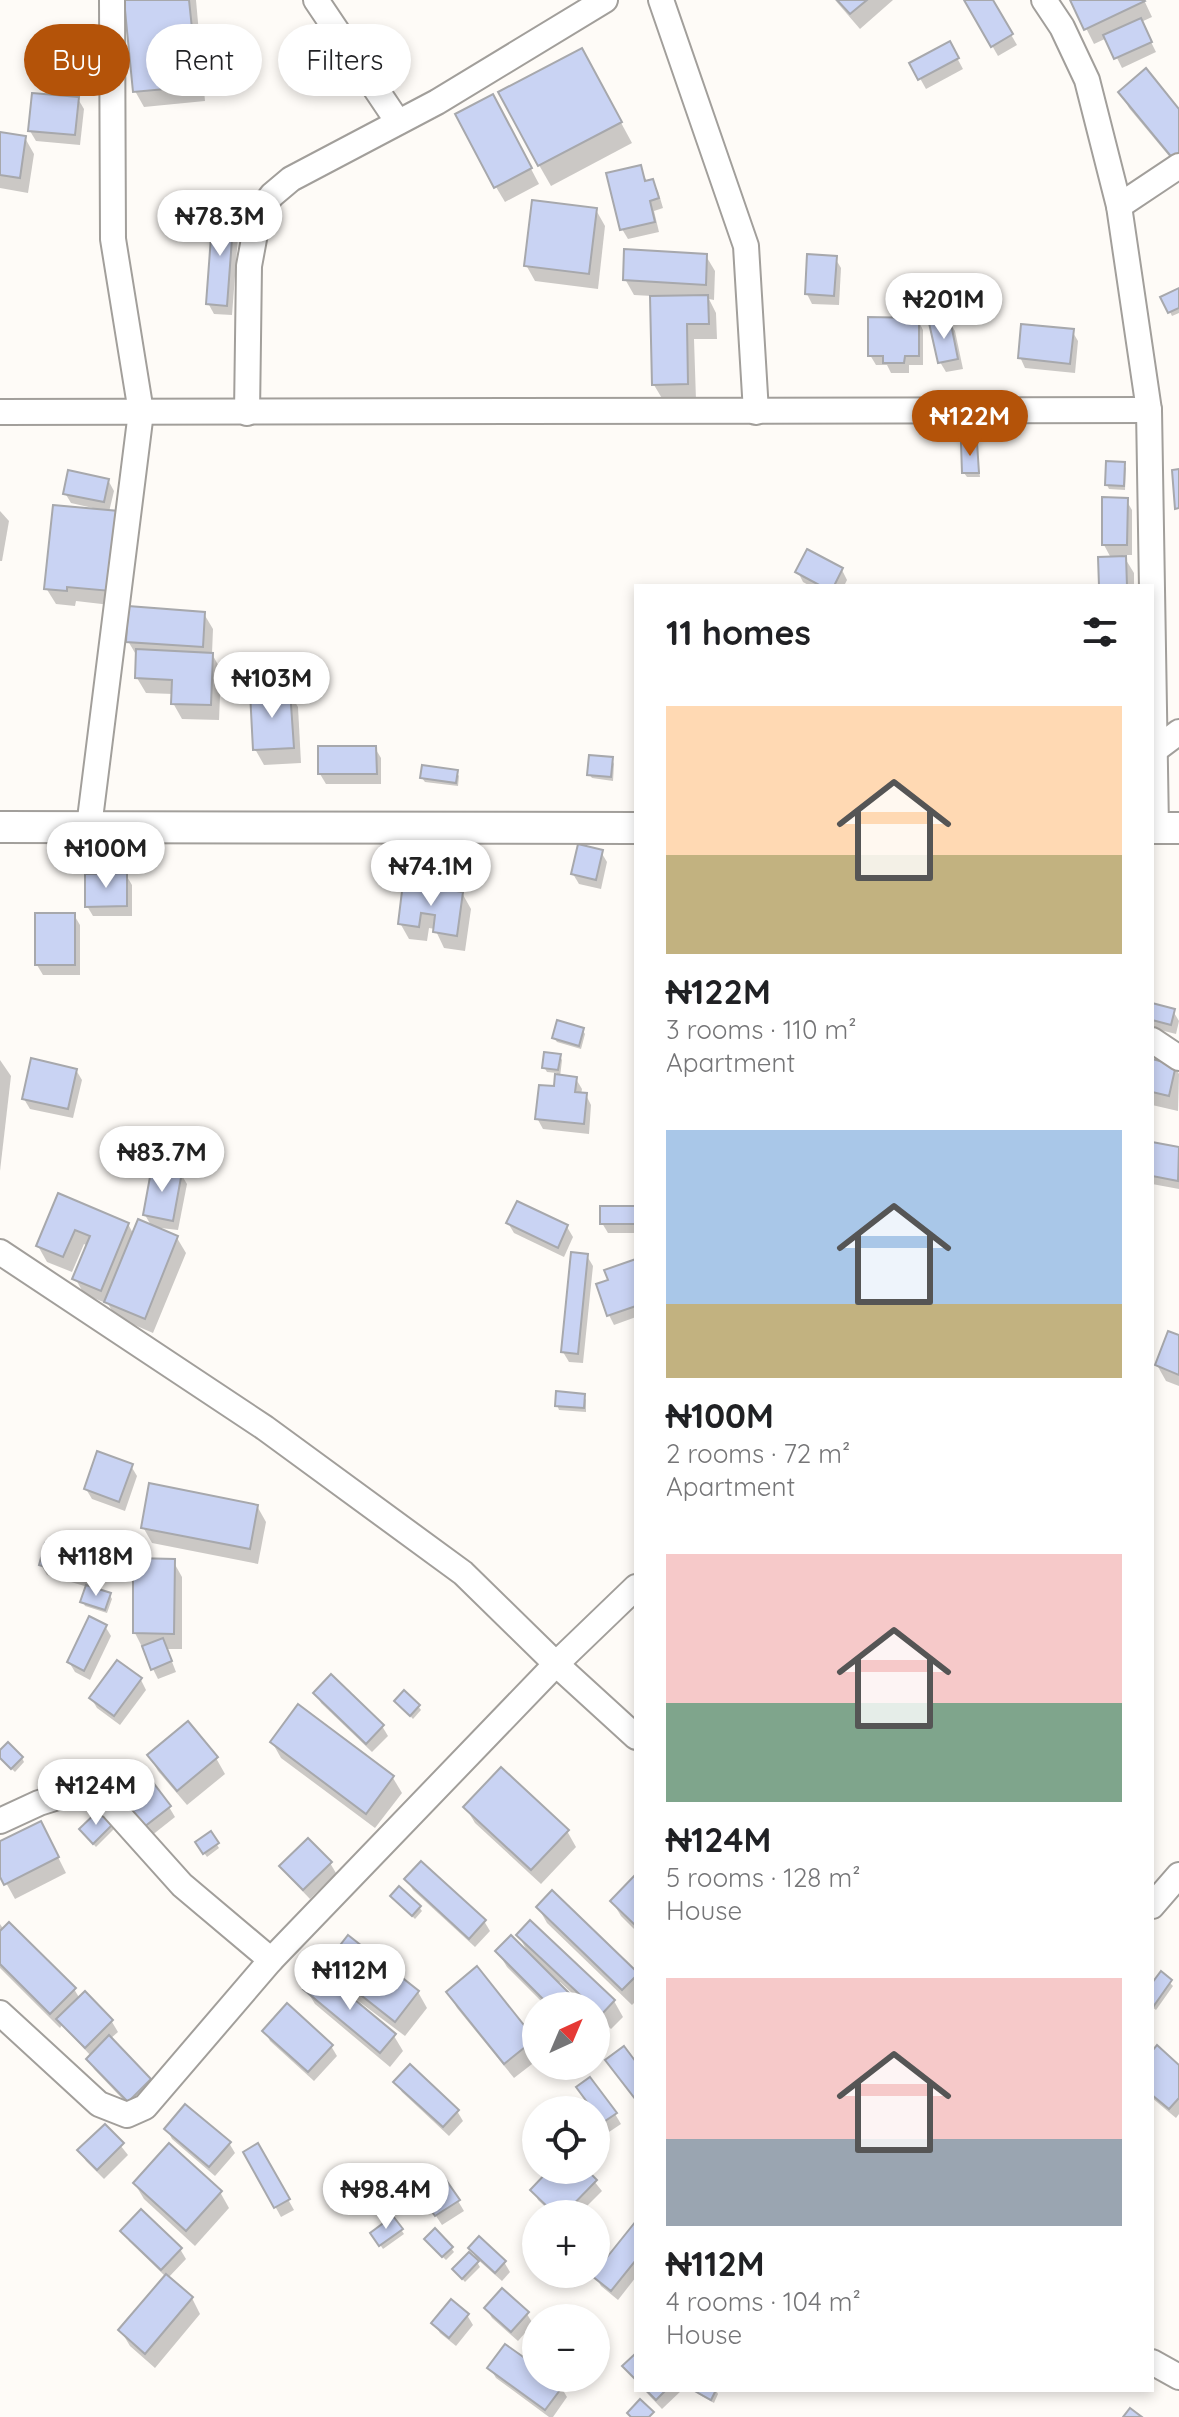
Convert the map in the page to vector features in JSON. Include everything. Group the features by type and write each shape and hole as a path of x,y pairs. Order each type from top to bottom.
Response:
{"main road":[{"path":"0,827 634,828"}],"street":[{"path":"89,827 141,412 113,239 112,0"},
{"path":"316,0 398,122"},
{"path":"247,413 249,266 259,212 272,195 291,179 437,102 605,0"},
{"path":"661,0 746,246 756,412"},
{"path":"1044,0 1075,51 1087,80 1119,206 1149,410 1152,584"},
{"path":"1119,206 1179,166"},
{"path":"0,412 1149,410"},
{"path":"1154,693 1162,828"},
{"path":"1155,750 1179,732"},
{"path":"1154,1041 1179,1058"},
{"path":"0,1252 265,1428 463,1573 634,1735"},
{"path":"0,2013 99,2104 127,2115 145,2107 271,1960 556,1664 634,1589"},
{"path":"0,1821 39,1803 74,1792 95,1796 112,1807 182,1885 271,1960"},
{"path":"1154,1904 1179,1875"},
{"path":"1154,2363 1179,2377"}],"building":[{"path":"124,0 189,0 192,24 146,24 146,91 133,92 130,24 126,24"},
{"path":"837,0 867,0 850,14"},
{"path":"964,0 993,0 1013,34 991,47"},
{"path":"1070,0 1144,0 1145,1 1084,30"},
{"path":"1141,18 1152,42 1114,59 1103,35"},
{"path":"950,41 959,58 918,80 909,63"},
{"path":"582,48 622,122 538,166 498,92"},
{"path":"1146,68 1179,109 1179,156 1174,160 1118,92"},
{"path":"493,94 532,168 494,188 455,114"},
{"path":"32,96 79,97 75,135 28,131"},
{"path":"0,132 26,136 20,178 0,175"},
{"path":"641,165 645,181 653,179 659,198 650,201 655,222 620,230 606,173"},
{"path":"532,200 597,208 589,274 524,266"},
{"path":"213,210 234,212 227,306 206,304"},
{"path":"624,249 707,254 706,285 623,280"},
{"path":"807,254 837,256 834,296 805,294"},
{"path":"1179,288 1179,308 1168,313 1160,297"},
{"path":"708,295 709,324 687,324 688,384 652,385 650,296"},
{"path":"868,317 919,318 919,356 905,356 904,363 883,363 883,356 868,356"},
{"path":"950,319 958,359 938,363 929,323"},
{"path":"1021,324 1074,329 1070,364 1018,358"},
{"path":"977,442 979,473 962,473 961,443"},
{"path":"1106,461 1125,462 1124,486 1105,485"},
{"path":"1179,469 1179,508 1175,509 1172,470"},
{"path":"68,470 109,479 104,502 63,494"},
{"path":"1102,497 1128,498 1127,545 1102,545"},
{"path":"53,505 119,511 111,591 67,587 67,591 44,589"},
{"path":"807,549 843,568 835,584 817,584 795,572"},
{"path":"1126,556 1127,584 1099,584 1098,557"},
{"path":"128,606 205,612 203,647 126,642"},
{"path":"136,649 213,653 211,705 171,704 172,680 135,678"},
{"path":"290,690 294,748 253,750 250,692"},
{"path":"318,746 376,746 377,774 318,774"},
{"path":"589,755 613,757 611,777 587,775"},
{"path":"422,765 458,770 456,783 420,778"},
{"path":"578,844 603,850 596,880 571,874"},
{"path":"127,873 127,906 85,907 85,874"},
{"path":"403,883 463,892 457,936 433,932 435,915 421,913 419,927 398,924"},
{"path":"35,913 75,913 75,965 35,965"},
{"path":"1154,1004 1175,1009 1171,1025 1154,1021"},
{"path":"557,1020 584,1028 579,1046 552,1038"},
{"path":"544,1052 561,1054 558,1070 542,1068"},
{"path":"31,1058 77,1069 68,1109 22,1099"},
{"path":"1154,1060 1176,1065 1169,1096 1154,1092"},
{"path":"555,1074 577,1077 575,1092 587,1093 584,1124 535,1119 539,1085 554,1086"},
{"path":"1154,1142 1179,1147 1178,1181 1154,1176"},
{"path":"152,1166 182,1172 173,1221 143,1215"},
{"path":"58,1193 129,1223 101,1291 72,1279 90,1236 75,1230 63,1257 36,1246"},
{"path":"517,1201 568,1225 558,1248 506,1223"},
{"path":"600,1206 634,1206 634,1224 600,1224"},
{"path":"138,1219 178,1236 145,1319 104,1302"},
{"path":"571,1252 588,1254 578,1354 561,1352"},
{"path":"634,1260 634,1307 607,1316 596,1284 608,1280 604,1270"},
{"path":"1168,1331 1179,1335 1179,1375 1155,1365"},
{"path":"556,1391 585,1394 584,1408 555,1406"},
{"path":"97,1451 133,1464 119,1502 84,1489"},
{"path":"149,1483 258,1505 250,1549 141,1528"},
{"path":"45,1543 92,1556 86,1579 39,1565"},
{"path":"133,1558 175,1559 174,1634 133,1633"},
{"path":"86,1585 111,1593 105,1610 80,1602"},
{"path":"89,1616 107,1625 84,1671 67,1662"},
{"path":"163,1638 172,1661 151,1670 142,1646"},
{"path":"117,1660 142,1678 114,1716 89,1698"},
{"path":"331,1674 384,1725 366,1744 313,1693"},
{"path":"404,1690 420,1705 410,1716 394,1701"},
{"path":"298,1704 394,1776 366,1814 270,1742"},
{"path":"188,1721 218,1757 177,1791 147,1755"},
{"path":"8,1742 23,1757 11,1769 0,1758 0,1750"},
{"path":"139,1764 171,1806 144,1827 111,1785"},
{"path":"501,1767 569,1830 531,1870 463,1807"},
{"path":"100,1809 113,1824 93,1844 79,1829"},
{"path":"41,1821 59,1857 4,1885 0,1877 0,1841"},
{"path":"211,1831 219,1843 203,1854 195,1842"},
{"path":"308,1838 332,1862 303,1890 279,1866"},
{"path":"421,1861 486,1920 469,1939 404,1879"},
{"path":"634,1876 634,1924 610,1901"},
{"path":"399,1886 421,1906 412,1916 390,1896"},
{"path":"552,1890 634,1969 634,1978 622,1990 536,1907"},
{"path":"530,1920 606,1992 577,1992 516,1935"},
{"path":"9,1922 76,1988 50,2014 0,1964 0,1931"},
{"path":"348,1935 419,1991 395,2022 324,1966"},
{"path":"511,1935 568,1992 536,1992 495,1951"},
{"path":"477,1966 522,2023 522,2049 504,2064 446,1992"},
{"path":"319,1970 396,2034 380,2053 303,1989"},
{"path":"1161,1971 1172,1980 1154,2006 1154,1980"},
{"path":"85,1991 113,2020 85,2048 56,2019"},
{"path":"287,2003 333,2045 308,2072 262,2031"},
{"path":"109,2035 151,2079 128,2102 86,2059"},
{"path":"1157,2045 1179,2065 1179,2098 1169,2109 1154,2097 1154,2049"},
{"path":"624,2046 634,2059 634,2097 610,2066 610,2056"},
{"path":"410,2064 459,2110 443,2127 393,2082"},
{"path":"586,2080 592,2080 604,2096 583,2096 576,2087"},
{"path":"185,2104 231,2142 209,2167 164,2129"},
{"path":"610,2104 617,2113 610,2118"},
{"path":"105,2124 124,2143 97,2170 77,2150"},
{"path":"169,2143 222,2191 186,2231 133,2183"},
{"path":"258,2143 290,2199 274,2208 243,2152"},
{"path":"444,2177 460,2200 435,2216 419,2194"},
{"path":"536,2184 593,2184 578,2200 540,2200 530,2190"},
{"path":"141,2209 182,2248 161,2270 120,2231"},
{"path":"393,2216 403,2229 379,2246 370,2233"},
{"path":"634,2224 634,2262 611,2291 607,2288 610,2288 610,2254"},
{"path":"435,2228 453,2247 442,2257 424,2239"},
{"path":"479,2236 506,2261 495,2273 468,2248"},
{"path":"469,2252 479,2261 462,2279 452,2269"},
{"path":"166,2274 193,2297 145,2354 118,2330"},
{"path":"502,2288 522,2306 522,2320 511,2332 484,2308"},
{"path":"451,2299 469,2314 449,2338 431,2323"},
{"path":"505,2344 522,2356 522,2392 558,2392 545,2410 487,2368"},
{"path":"634,2355 634,2378 622,2366"},
{"path":"648,2392 664,2392 656,2400"},
{"path":"697,2392 715,2392 711,2400"},
{"path":"640,2399 654,2412 649,2417 631,2417 627,2413"},
{"path":"1130,2408 1142,2417 1123,2417"}]}
